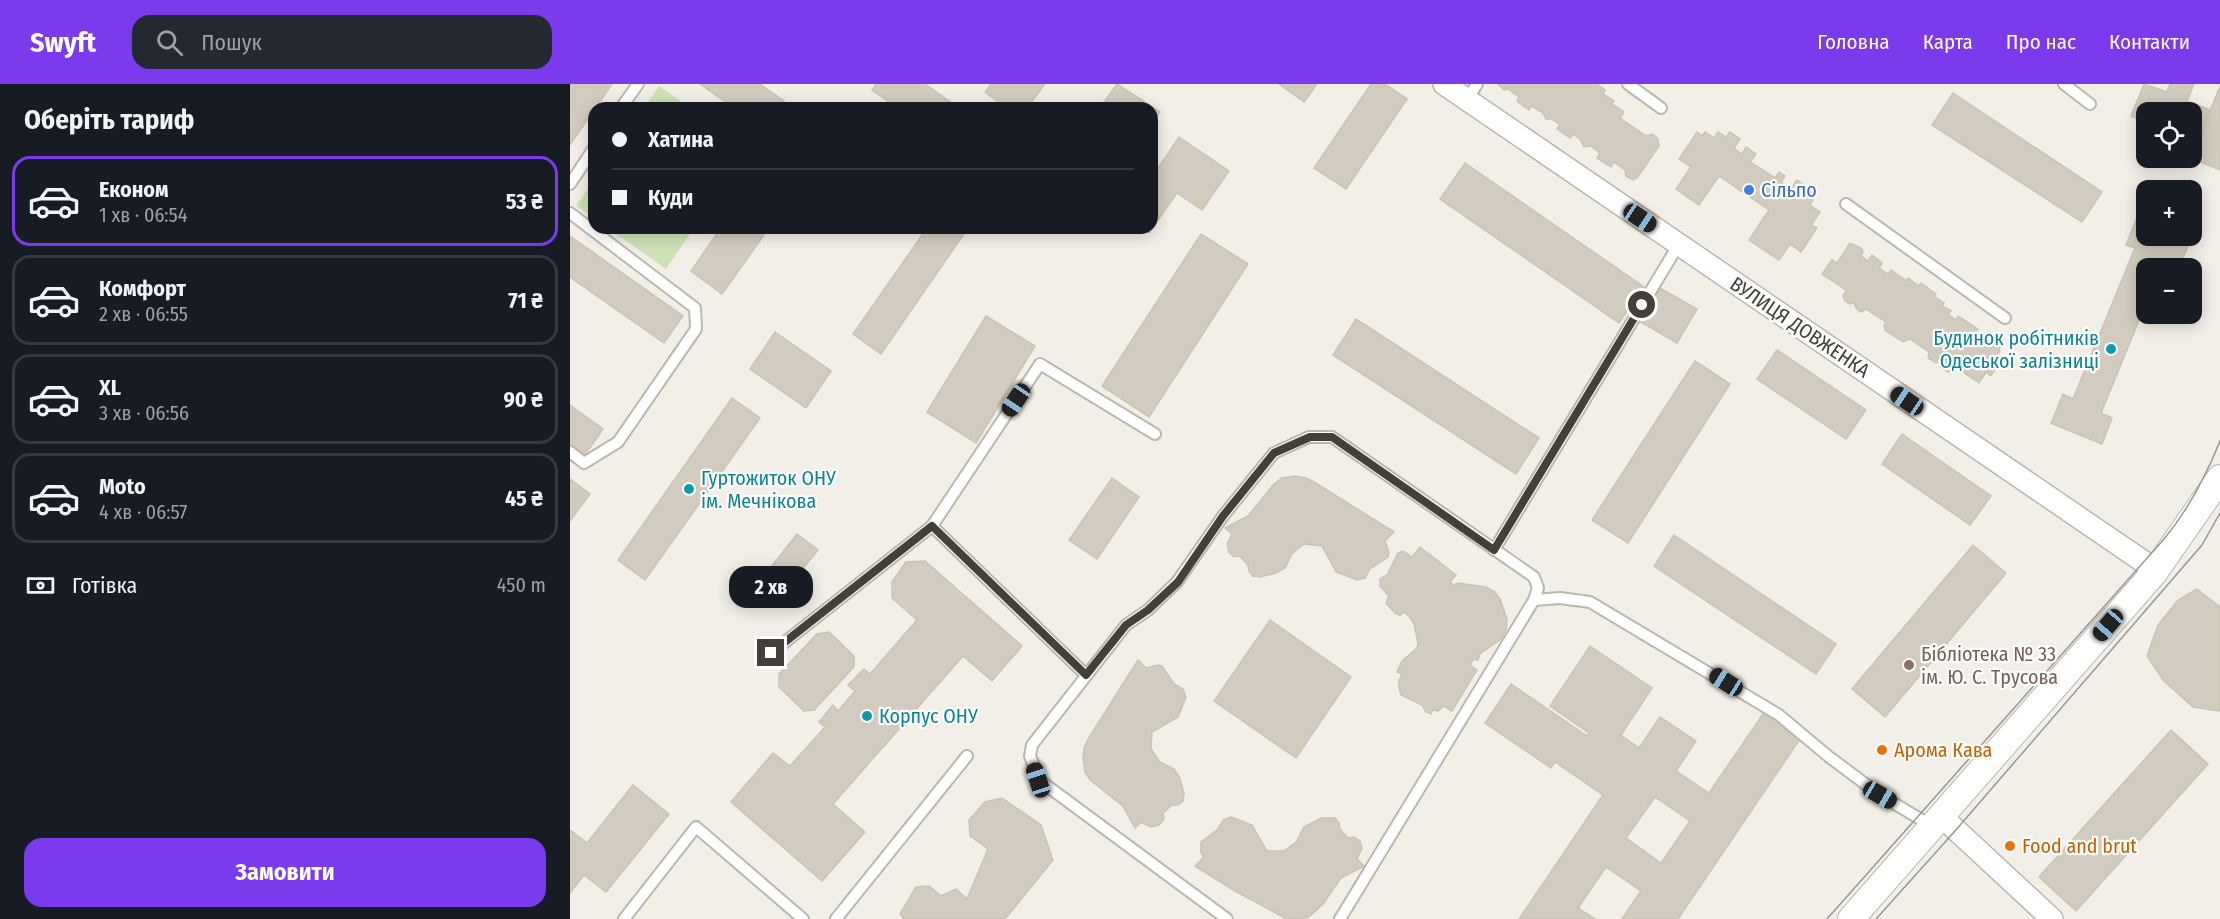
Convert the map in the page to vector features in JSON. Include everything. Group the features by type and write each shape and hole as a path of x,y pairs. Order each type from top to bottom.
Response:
{"street":[{"name":"ВУЛИЦЯ ДОВЖЕНКА","path":"1444,84 1472,92 1679,244 2144,562 2154,573"},
{"path":"1851,919 2154,573 2220,478"},
{"path":"1936,821 2052,919"}],"lane":[{"path":"625,102 638,84"},
{"path":"1628,84 1661,108"},
{"path":"2064,84 2090,104"},
{"path":"570,184 588,157"},
{"path":"1846,204 2005,318"},
{"path":"570,213 588,227"},
{"path":"570,452 584,463 618,442 696,329 695,308 598,234"},
{"path":"1494,550 1679,244"},
{"path":"771,653 932,526 1040,364 1155,434"},
{"path":"1227,919 1038,780 1030,756 1032,745 1126,625 1148,610 1178,582 1223,516 1274,453 1310,437 1332,437 1534,577 1538,588 1534,600 1340,919"},
{"path":"932,526 1086,675"},
{"path":"1534,600 1560,598 1590,602 1779,715 1880,795 1936,821"},
{"path":"836,919 967,756"},
{"path":"624,919 696,827 803,919"}],"green space":[{"path":"659,86 682,102 648,102"},
{"path":"588,189 588,214 576,206"},
{"path":"616,234 690,234 666,269"}],"building":[{"path":"570,84 612,84 600,102 588,102 588,119 570,145"},
{"path":"700,84 760,84 784,101 783,102 726,102"},
{"path":"876,84 925,84 950,102 889,102 872,90"},
{"path":"991,84 1045,84 1032,102 999,102 985,92"},
{"path":"1117,84 1145,102 1104,102"},
{"path":"1279,84 1317,84 1304,102"},
{"path":"1371,84 1385,84 1407,99 1346,189 1314,168"},
{"path":"1498,84 1597,84 1605,90 1603,94 1614,101 1612,104 1624,112 1620,118 1646,136 1653,134 1658,139 1659,146 1637,178 1633,180 1626,176 1625,170 1614,162 1611,167 1597,158 1600,153 1591,146 1584,147 1580,139 1573,134 1570,138 1557,129 1560,124 1546,119 1543,113 1532,106 1529,110 1517,101 1519,97 1508,89 1504,90"},
{"path":"2144,84 2167,92 2170,84 2194,84 2187,101 2190,102 2137,102"},
{"path":"2220,86 2220,170 2202,163 2202,131"},
{"path":"1953,93 2102,192 2082,222 1932,125"},
{"path":"2136,104 2136,118 2131,116"},
{"path":"2202,107 2210,110 2202,130"},
{"path":"1697,132 1702,136 1705,132 1714,138 1718,132 1726,137 1730,132 1740,139 1734,148 1742,154 1746,147 1756,154 1750,162 1775,178 1779,172 1785,176 1781,182 1791,189 1797,180 1807,187 1803,193 1813,200 1810,205 1820,212 1811,225 1817,228 1801,252 1790,244 1779,260 1749,240 1769,210 1719,176 1699,205 1676,189 1691,167 1679,159"},
{"path":"1179,137 1229,171 1202,210 1177,193 1158,220 1158,168"},
{"path":"1465,163 1644,287 1619,323 1440,199"},
{"name":"Будинок робітників Одеської залізниці","path":"2136,220 2136,246 2188,246 2183,258 2136,258 2137,324 2101,413 2112,418 2102,444 2051,423 2063,394 2073,399 2135,248 2126,245"},
{"path":"717,234 765,234 722,294 691,271"},
{"path":"923,234 964,234 881,354 853,334"},
{"path":"1201,234 1248,264 1149,417 1102,386"},
{"path":"570,236 683,316 664,343 570,277"},
{"path":"1850,243 1861,248 1863,251 1861,256 1868,261 1872,255 1882,263 1879,268 1888,274 1891,270 1907,281 1908,278 1919,286 1921,283 1936,294 1934,296 1944,303 1942,306 1951,311 1948,314 1956,320 1958,316 1978,329 1974,333 1986,342 1990,338 2001,343 2000,351 1994,360 1999,363 1991,376 1986,372 1979,383 1956,367 1953,371 1948,372 1940,367 1940,361 1936,363 1928,358 1929,352 1910,339 1903,342 1885,330 1886,322 1866,309 1861,312 1854,303 1850,304 1845,301 1843,296 1846,290 1822,274 1832,260 1837,263"},
{"path":"1658,287 1697,309 1677,343 1639,321"},
{"path":"986,316 1035,346 976,443 927,412"},
{"path":"1356,319 1539,438 1516,474 1333,355"},
{"path":"775,332 831,371 806,408 750,369"},
{"path":"1777,350 1866,410 1846,439 1757,379"},
{"path":"1695,361 1730,384 1628,543 1592,520"},
{"name":"Гуртожиток ОНУ ім. Мечнікова","path":"732,398 760,418 645,580 618,560"},
{"path":"570,405 603,429 585,455 570,444"},
{"path":"1902,434 1991,496 1970,525 1882,464"},
{"path":"1295,476 1314,482 1394,532 1385,541 1389,552 1388,557 1370,569 1365,578 1357,580 1336,572 1322,546 1304,544 1292,554 1285,568 1260,577 1253,576 1248,565 1240,556 1234,557 1229,552 1227,544 1232,534 1225,528 1248,516 1274,484 1282,478"},
{"path":"1112,478 1139,497 1097,559 1069,540"},
{"path":"570,479 590,494 570,521"},
{"path":"797,534 818,550 784,592 764,576"},
{"path":"1674,535 1836,644 1816,674 1654,566"},
{"path":"1973,545 2006,573 1885,717 1852,689"},
{"path":"1420,547 1456,575 1450,582 1454,585 1458,583 1486,587 1495,592 1507,619 1506,630 1501,639 1480,654 1478,660 1473,660 1470,665 1477,670 1452,711 1444,706 1438,711 1433,710 1431,714 1426,712 1422,705 1401,695 1399,681 1402,674 1397,672 1402,661 1417,648 1418,643 1414,624 1409,616 1403,612 1400,615 1395,613 1386,603 1389,596 1380,586 1380,579 1387,575 1398,553 1403,551 1412,557"},
{"name":"Корпус ОНУ","path":"925,561 1022,646 992,681 963,656 833,804 865,832 822,881 731,802 773,753 790,766 825,727 819,722 833,705 838,711 855,691 848,685 864,669 870,674 917,620 892,598 892,582 906,562"},
{"path":"2197,589 2220,607 2220,711 2193,707 2163,680 2147,656 2158,625 2178,600"},
{"path":"1270,620 1351,677 1296,758 1214,701"},
{"path":"829,632 854,656 854,667 814,710 804,711 779,687 779,674 817,634"},
{"path":"1590,646 1652,688 1621,735 1639,748 1660,717 1696,741 1676,771 1709,793 1765,711 1802,736 1678,919 1622,919 1641,891 1606,867 1578,908 1595,919 1519,919 1603,795 1555,762 1551,768 1485,723 1511,684 1587,736 1589,733 1550,706","holes":["1655,797 1690,821 1661,863 1626,838"]},
{"path":"1138,660 1146,668 1162,666 1174,684 1183,689 1186,697 1178,717 1152,732 1151,749 1160,762 1174,769 1180,778 1184,794 1183,801 1178,805 1172,805 1163,813 1164,819 1159,825 1151,827 1141,822 1135,828 1123,806 1090,780 1085,772 1083,759 1088,739"},
{"path":"2171,730 2208,764 2076,911 2039,877"},
{"path":"633,785 669,814 606,892 584,875 570,893 570,830 587,843"},
{"path":"1002,798 1041,825 1053,860 1005,919 904,919 900,914 916,887 929,886 941,896 956,889 967,899 988,849 970,836 969,820 985,802"},
{"path":"1231,817 1252,825 1267,851 1284,851 1296,842 1304,827 1321,818 1335,818 1340,829 1348,838 1354,837 1360,841 1362,849 1357,859 1364,866 1341,878 1323,904 1309,917 1285,918 1195,866 1204,857 1201,853 1201,842 1218,829 1223,820"}],"tram line":[{"path":"1827,919 2164,539 2196,492 2220,441"},
{"path":"1876,919 2202,545 2220,513"}],"place":[{"name":"Сільпо","path":"1749,190"},
{"name":"Будинок робітників Одеської залізниці","path":"2111,349"},
{"name":"Гуртожиток ОНУ ім. Мечнікова","path":"689,489"},
{"name":"Бібліотека № 33 ім. Ю. С. Трусова","path":"1909,665"},
{"name":"Корпус ОНУ","path":"867,716"},
{"name":"Арома Кава","path":"1882,750"},
{"name":"Food and brut","path":"2010,846"}],"route":[{"path":"771,653 932,526 1086,675 1126,625 1148,610 1178,582 1223,516 1274,453 1310,437 1332,437 1494,550 1642,305"}]}
